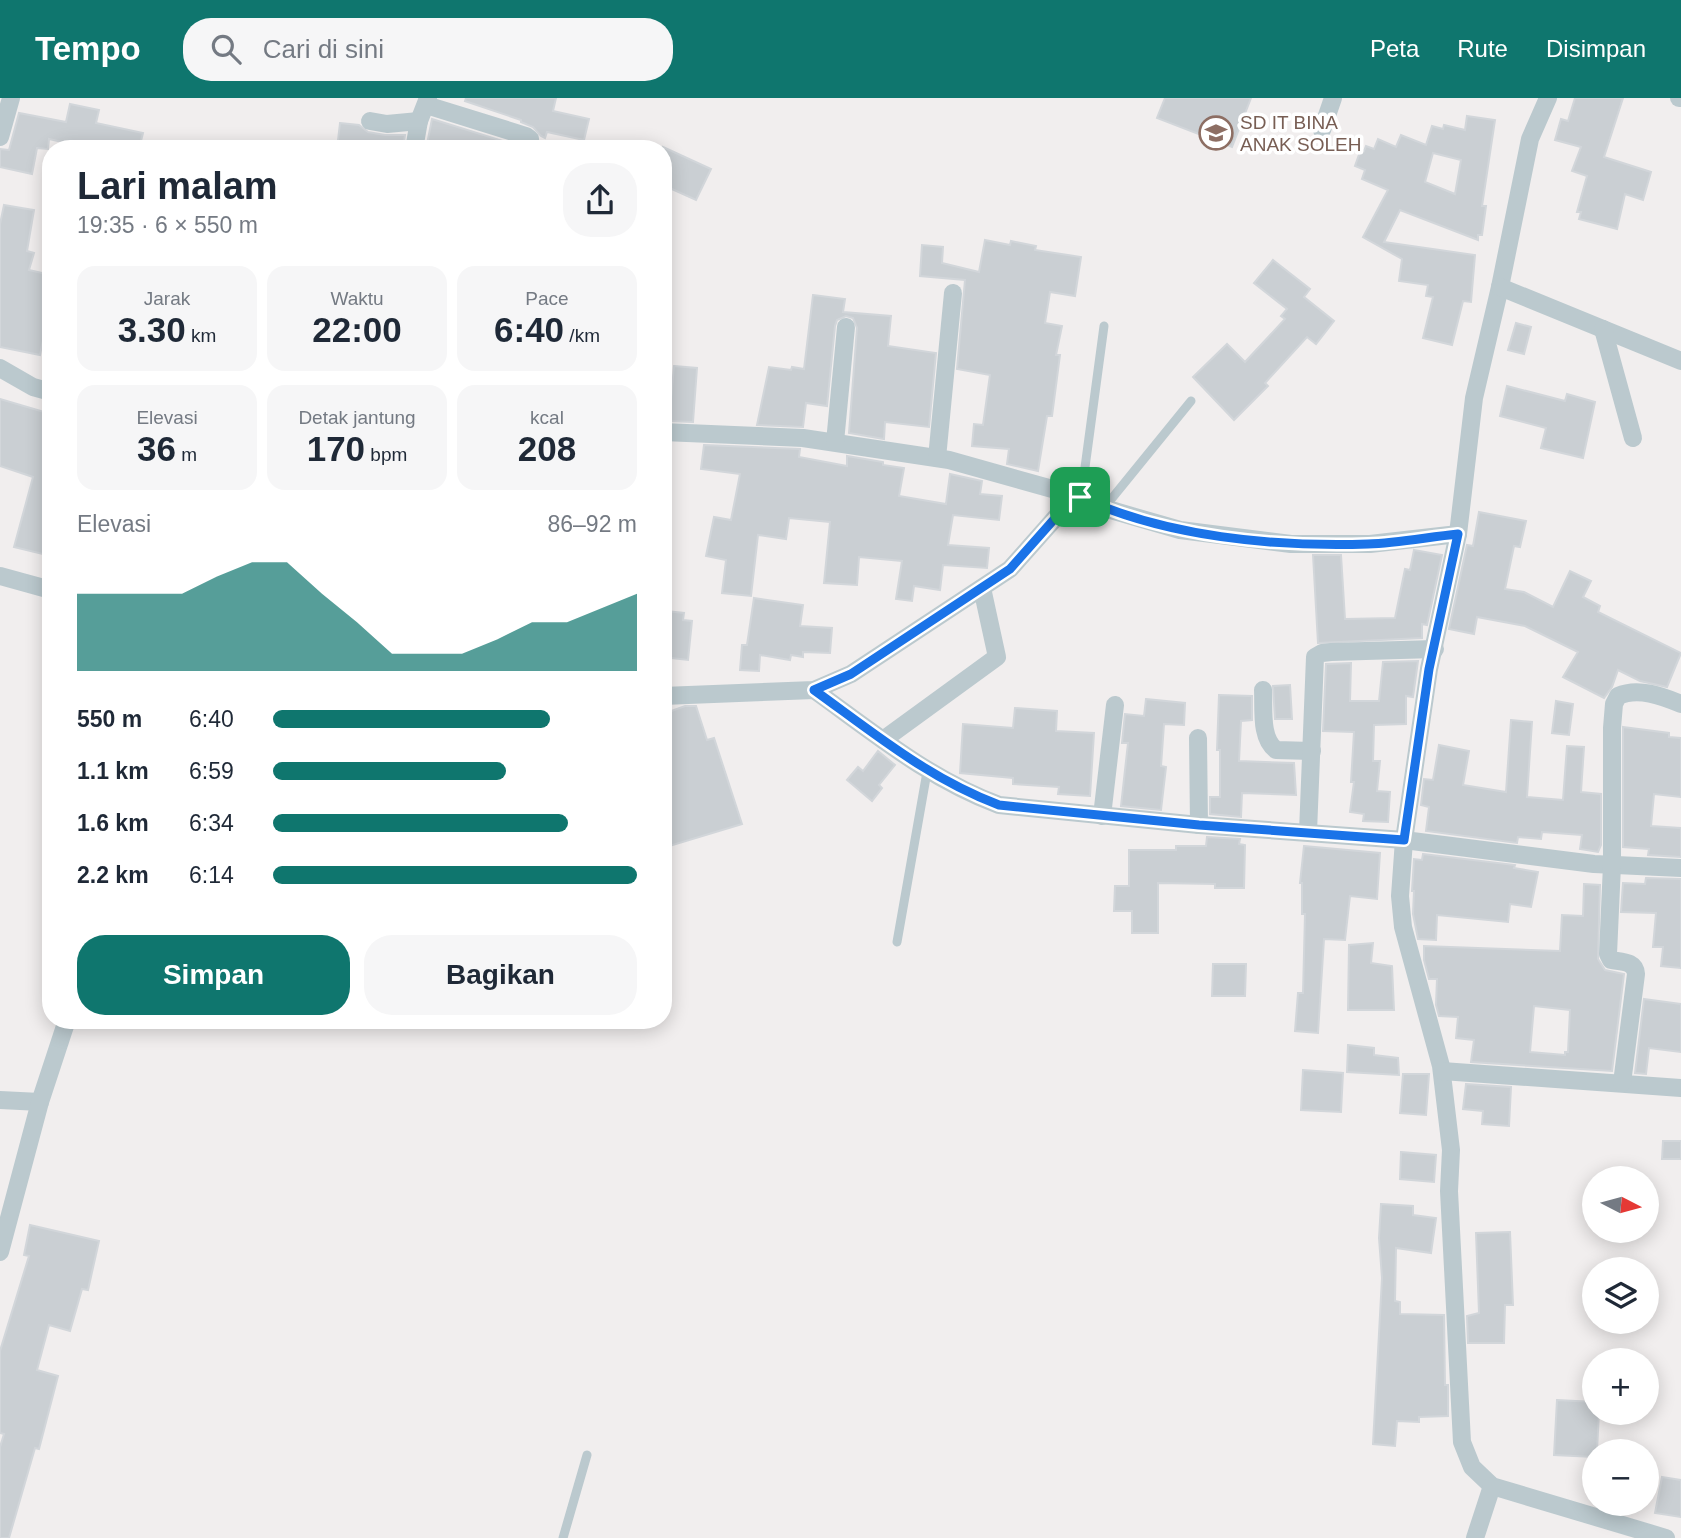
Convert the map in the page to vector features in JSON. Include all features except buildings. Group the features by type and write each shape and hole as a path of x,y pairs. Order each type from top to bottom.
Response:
{"street":[{"path":"0,137 11,98"},
{"path":"1322,130 1334,98"},
{"path":"1548,98 1530,139 1474,398 1458,534 1429,669 1404,840 1400,896 1403,927 1442,1071 1451,1150 1449,1191 1462,1442 1472,1467 1492,1486 1643,1535 1666,1538"},
{"path":"416,140 424,108"},
{"path":"370,121 387,124 424,108 526,136 530,140"},
{"path":"1500,287 1681,361"},
{"path":"937,458 953,293"},
{"path":"835,442 846,327"},
{"path":"1603,329 1633,438"},
{"path":"0,368 42,390"},
{"path":"672,432 803,438 937,458 1080,497 1104,508 1180,530 1291,544 1370,544 1458,534"},
{"path":"672,696 814,690 851,674 1010,569 1057,516 1080,497"},
{"path":"0,576 42,588"},
{"path":"883,740 998,657 982,588"},
{"path":"1308,832 1315,657 1331,652 1435,649"},
{"path":"814,690 928,772 999,805 1199,825 1404,840 1612,865 1681,868"},
{"path":"1263,690 1266,735 1272,747 1276,750 1312,751"},
{"path":"1622,1083 1636,970 1631,964 1611,960 1608,954 1614,704 1618,696 1625,692 1658,695 1681,704"},
{"path":"1102,816 1115,705"},
{"path":"1198,738 1199,825"},
{"path":"0,1252 40,1102 64,1029"},
{"path":"1442,1071 1681,1088"},
{"path":"0,1100 40,1102"},
{"path":"1475,1538 1492,1486"}],"lane":[{"path":"1080,497 1104,326"},
{"path":"1104,508 1191,401"},
{"path":"897,942 928,772"},
{"path":"563,1538 587,1455"}],"place":[{"name":"SD IT BINA ANAK SOLEH","path":"1216,133"}],"route":[{"path":"1080,497 1104,508 1180,530 1291,544 1370,544 1458,534 1429,669 1404,840 1199,825 999,805 928,772 814,690 851,674 1010,569 1057,516 1080,497"}]}
